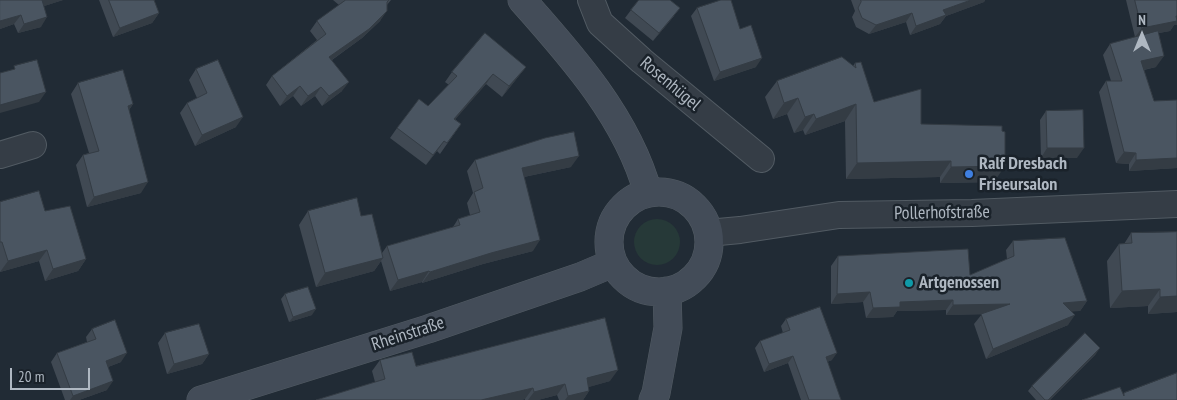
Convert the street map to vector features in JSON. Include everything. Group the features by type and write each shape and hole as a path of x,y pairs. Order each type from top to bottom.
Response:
{"main road":[{"path":"522,0 563,47 605,104 630,146 648,193"},
{"path":"668,192 687,200 701,215 708,234 708,253 700,271 685,285 667,291 656,292 635,286 618,272 609,252 608,241 614,219 628,202 648,193 668,192"},
{"name":"Rheinstraße","path":"201,400 428,328 580,277 613,263"},
{"path":"653,400 656,393 668,328 667,291"}],"street":[{"name":"Rosenhügel","path":"591,0 600,23 642,61 760,158"},
{"path":"0,155 33,145"},
{"name":"Pollerhofstraße","path":"708,234 839,215 972,213 1177,204"}],"green space":[{"path":"657,219 670,223 676,229 680,242 676,255 670,261 657,265 644,261 638,255 634,242 638,229 644,223"}],"building":[{"path":"0,0 42,0 47,17 24,24 21,15 0,21"},
{"path":"109,0 154,0 159,13 120,28"},
{"path":"346,0 389,0 387,2 387,11 369,29 329,57 349,82 329,96 321,87 308,96 300,86 287,96 272,76 326,34 317,21"},
{"path":"639,0 670,0 680,8 659,33 631,10"},
{"path":"721,0 731,0 740,29 751,25 762,58 720,72 697,8"},
{"path":"861,0 971,0 943,10 946,15 916,26 912,13 876,25 862,18 858,8"},
{"path":"1135,0 1177,0 1177,21 1142,28"},
{"path":"1158,31 1164,56 1141,61 1154,101 1177,100 1177,158 1136,160 1136,153 1124,152 1106,81 1122,81 1110,44"},
{"path":"485,33 526,67 509,86 493,74 454,119 461,124 447,143 444,141 433,155 397,128 419,99 428,106 457,76 452,72"},
{"path":"842,57 856,68 855,63 861,62 874,102 921,89 921,124 1002,126 1002,131 1005,132 1005,166 951,167 951,161 857,163 856,104 816,119 814,114 805,117 798,98 784,103 777,81"},
{"path":"37,60 46,92 0,105 0,73 15,69 14,66"},
{"path":"218,60 243,117 202,135 187,103 207,93 196,69"},
{"path":"123,70 133,104 128,106 148,182 94,197 83,155 99,151 78,83"},
{"path":"1083,110 1084,148 1047,148 1046,111"},
{"path":"574,132 579,156 522,168 540,240 398,280 387,246 460,225 458,219 480,212 474,192 483,188 475,160 545,138"},
{"path":"39,191 45,211 70,206 86,259 53,269 47,250 8,261 2,242 0,242 0,202"},
{"path":"357,198 361,216 372,214 383,258 325,273 308,211"},
{"path":"1177,232 1177,296 1160,297 1160,289 1122,291 1119,244 1132,243 1131,233"},
{"path":"1065,238 1087,301 1063,303 1075,315 993,349 981,314 1010,304 953,305 953,300 900,302 900,307 873,308 870,292 837,294 838,256 968,249 970,275 1014,256 1013,241"},
{"path":"308,287 316,309 293,317 285,294"},
{"path":"820,307 837,353 826,357 841,400 809,400 793,356 769,364 760,341 790,330 786,319"},
{"path":"605,318 618,370 587,378 589,391 568,396 565,384 534,392 533,388 481,400 316,400 385,379 380,360 412,352 416,366"},
{"path":"115,320 127,353 106,361 113,381 73,396 57,353 96,339 92,329"},
{"path":"199,324 209,354 174,364 165,333"},
{"path":"1085,333 1100,348 1048,400 1045,400 1032,386"},
{"path":"1177,373 1177,400 1082,400 1120,387 1124,396 1124,393"}],"place":[{"name":"Ralf Dresbach Friseursalon","path":"969,174"},
{"name":"Artgenossen","path":"909,283"}]}
